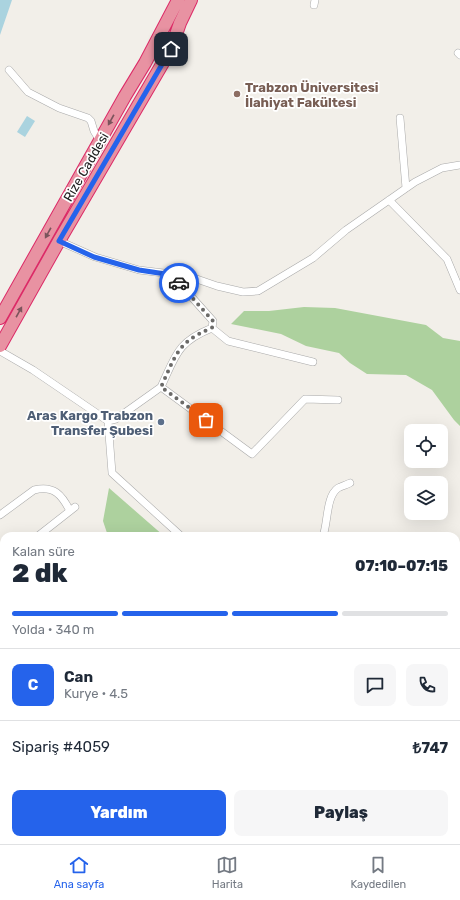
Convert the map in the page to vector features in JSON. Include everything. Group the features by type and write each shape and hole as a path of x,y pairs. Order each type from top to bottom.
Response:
{"highway":[{"path":"124,96 139,58 169,0"},
{"name":"Rize Caddesi","path":"0,318 124,96 145,63 178,0"},
{"name":"Rize Caddesi","path":"0,346 59,241 171,49 180,23 191,0"},
{"path":"171,49 199,0"}],"street":[{"path":"10,70 28,92 59,108 88,118 100,140"},
{"path":"400,118 406,188"},
{"path":"59,241 94,257 139,270 188,276 217,286 243,292 258,291 314,258 346,230 415,182 442,168 460,165"},
{"path":"389,200 447,259 460,290"},
{"path":"172,275 213,321 212,328"},
{"path":"212,328 228,341 313,362"},
{"path":"0,351 33,370 108,421 116,420 161,387 178,351 187,341 212,328"},
{"path":"161,387 252,454 305,399 338,400"},
{"path":"108,421 112,474 177,532"},
{"path":"324,532 330,500 337,489 350,483"},
{"path":"0,515 34,490 40,488 52,490 59,493 73,509 43,532"}],"green space":[{"path":"304,307 335,308 426,325 443,338 460,341 460,426 432,390 406,375 367,374 350,363 339,353 306,346 281,334 231,324 244,311 269,311"},
{"path":"109,488 159,532 107,532 103,521"}],"water":[{"path":"0,0 12,0 0,35"},
{"path":"27,116 35,121 25,137 17,132"}],"way so far":[{"path":"179,283 213,321 212,328 187,341 178,351 161,387 206,420"}],"place":[{"name":"Trabzon Üniversitesi İlahiyat Fakültesi","path":"237,94"},
{"name":"Aras Kargo Trabzon Transfer Şubesi","path":"161,422"}],"route":[{"path":"171,49 59,241 94,257 139,270 172,275 179,283"}]}
